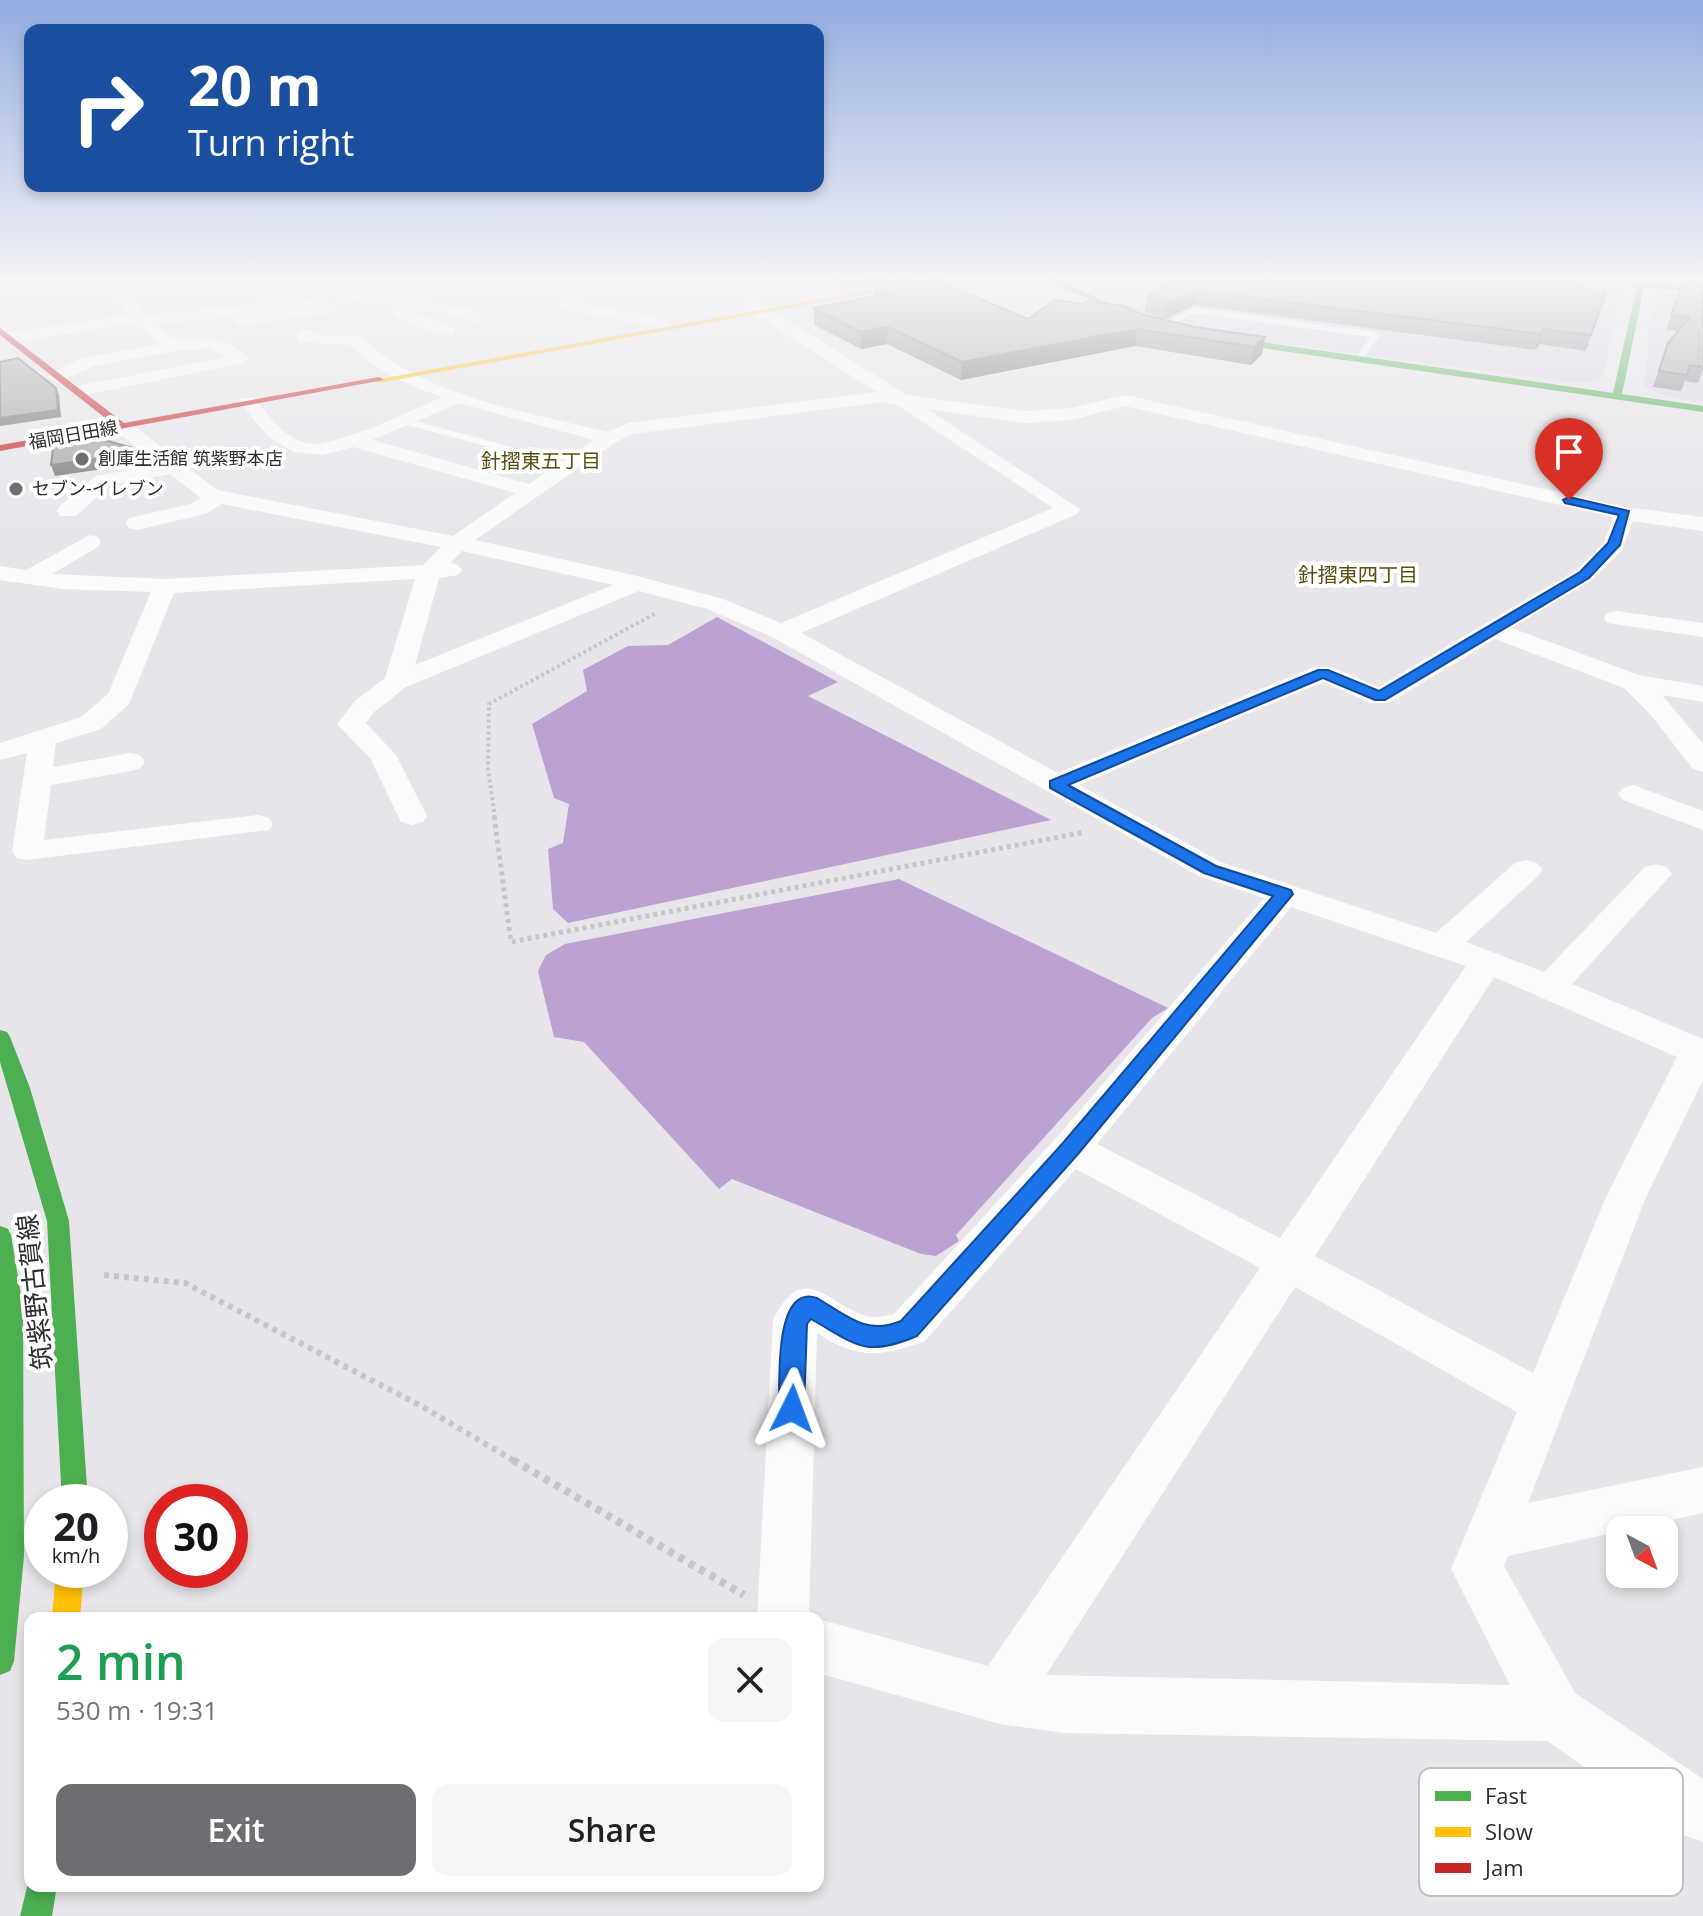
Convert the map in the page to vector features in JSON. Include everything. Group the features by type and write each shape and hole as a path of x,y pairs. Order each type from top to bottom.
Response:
{"main road":[{"path":"46,367 118,423"},
{"name":"福岡日田線","path":"0,448 118,423 425,367"},
{"path":"1406,367 1703,409"},
{"path":"1617,396 1622,367"},
{"name":"福岡日田線","path":"0,439 248,402 399,372"},
{"name":"筑紫野古賀線","path":"0,1037 20,1088 58,1221 74,1484"},
{"name":"筑紫野古賀線","path":"0,1235 11,1307 11,1556 0,1661"},
{"path":"66,1612 68,1588"},
{"path":"36,1916 40,1892"}],"street":[{"path":"58,377 78,367"},
{"path":"79,391 198,367"},
{"path":"390,367 414,383 609,438"},
{"path":"781,632 1069,509 848,367"},
{"path":"248,402 276,435 308,450 323,450 458,397"},
{"path":"397,681 429,572 457,543 609,438 629,429 882,397 1025,417 1058,416 1116,401 1135,401 1625,513 1703,524"},
{"path":"118,423 210,495 457,543 637,583 715,604 781,632 1210,869 1487,961 1700,1053 1626,1197 1477,1569 1555,1713 1636,1768"},
{"path":"351,440 534,492"},
{"path":"68,511 103,480 174,467"},
{"path":"137,523 197,509 218,497"},
{"path":"1056,784 1323,673 1380,697 1584,575 1614,545 1625,513"},
{"path":"30,577 90,542"},
{"path":"0,573 165,586 429,572 534,561"},
{"path":"412,816 382,755 351,724 365,706 397,681 637,583"},
{"path":"0,752 91,723 120,698 165,586"},
{"path":"1616,618 1703,630"},
{"path":"1491,629 1633,682 1703,694"},
{"path":"1633,682 1692,739 1703,763"},
{"path":"43,738 27,851 258,824"},
{"path":"37,779 131,762"},
{"path":"1633,794 1703,821"},
{"path":"1442,946 1526,870"},
{"path":"1549,988 1656,874"},
{"path":"783,1612 795,1320 809,1305 865,1338 890,1337 909,1328 1071,1148 1285,894"},
{"path":"1000,1697 1487,961"},
{"path":"1071,1148 1286,1261 1542,1402"},
{"path":"1490,1535 1703,1490"},
{"path":"824,1648 1000,1697 1065,1705 1555,1713"},
{"path":"1683,1799 1703,1813"}],"lane":[{"path":"400,420 571,466"}],"path":[{"path":"687,596 489,704 488,769 511,942 1125,824"},
{"path":"63,1271 185,1283 423,1407 773,1612"}],"shaded area":[{"path":"1459,367 1605,367 1602,378 1595,382 1574,383"},
{"path":"1646,367 1703,367 1703,402 1664,396 1644,386"},
{"path":"717,617 838,682 808,696 1051,820 568,923 553,909 548,849 563,843 569,804 554,798 532,724 587,691 583,670 628,646 668,645"},
{"path":"899,879 1168,1008 1152,1018 956,1235 959,1241 936,1256 921,1254 732,1179 719,1189 584,1042 554,1037 538,971 546,955 565,944"}],"building":[{"path":"0,367 30,367 56,388 58,410 0,418"},
{"path":"1660,367 1689,367 1687,375 1659,371"},
{"path":"86,435 147,452 51,465 54,439"}],"traffic: fast":[{"path":"1416,367 1703,409"},
{"path":"1617,396 1623,367"},
{"path":"0,1037 20,1088 58,1221 74,1484"},
{"path":"0,1235 11,1307 11,1556 0,1661"},
{"path":"36,1916 40,1892"}],"traffic: slow":[{"path":"379,380 449,367"},
{"path":"66,1612 68,1588"}],"traffic: jam":[{"path":"47,367 122,426"},
{"path":"0,448 379,380"}],"place":[{"name":"創庫生活館 筑紫野本店","path":"82,459"},
{"name":"セブン-イレブン","path":"16,489"}],"district":[{"name":"針摺東五丁目","path":"541,461"},
{"name":"針摺東四丁目","path":"1358,575"}],"route":[{"path":"792,1409 795,1320 809,1305 865,1338 890,1337 909,1328 1071,1148 1285,894 1210,869 1056,784 1323,673 1380,697 1584,575 1614,545 1625,513 1569,500"}]}
